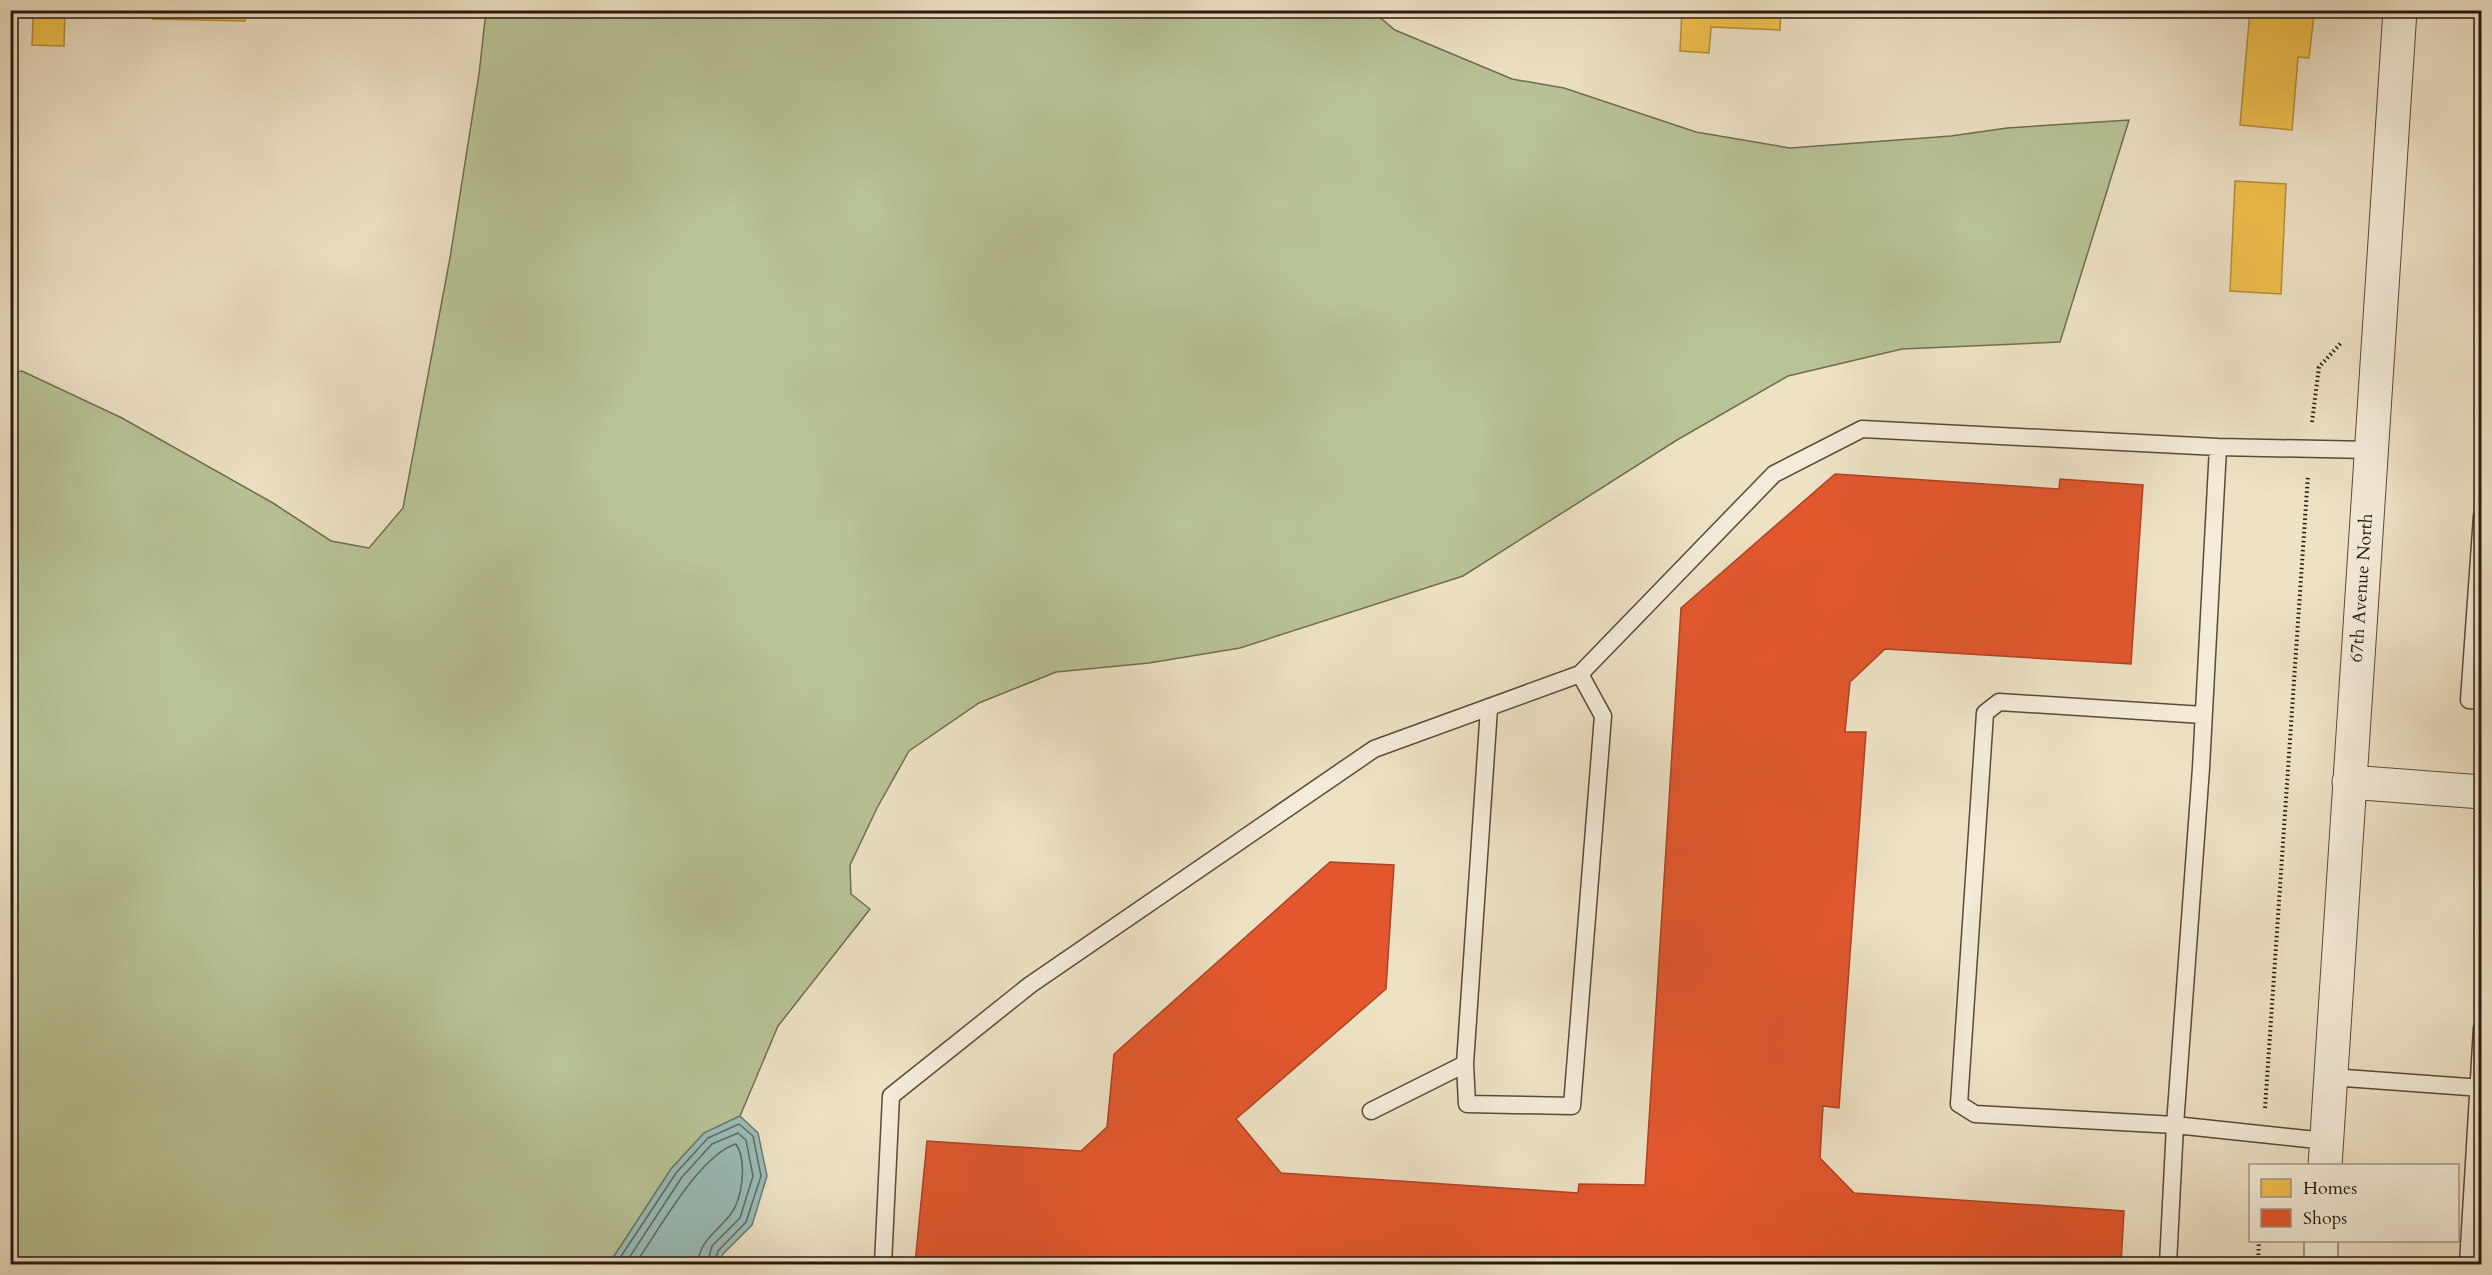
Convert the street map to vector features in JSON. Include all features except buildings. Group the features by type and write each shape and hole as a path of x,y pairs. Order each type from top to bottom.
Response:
{"street":[{"name":"67th Avenue North","path":"2326,1153 2400,10"},
{"path":"2349,782 2481,792"},
{"path":"2321,1242 2321,1264"}],"lane":[{"path":"883,1264 891,1096 1030,985 1374,749 1580,674 1774,474 1862,429 2218,447 2370,450"},
{"path":"2168,1264 2175,1125 2204,715 2218,447"},
{"path":"2481,516 2469,700 2481,701"},
{"path":"1489,708 1465,1064 1467,1104 1572,1106 1603,716 1580,674"},
{"path":"2204,715 2000,702 1985,713 1959,1104 1975,1114 2175,1125 2265,1134 2326,1153"},
{"path":"2468,1264 2480,1088 2481,1028"},
{"path":"1371,1111 1465,1064"},
{"path":"2331,1077 2480,1088"}],"path":[{"path":"2265,1134 2266,1080 2313,402 2319,367 2339,345 2349,338 2377,340"},
{"path":"2258,1264 2259,1242"}],"green space":[{"path":"486,11 1372,11 1395,30 1512,79 1564,88 1696,132 1790,148 1951,136 2007,128 2129,120 2060,342 1902,349 1788,376 1677,440 1463,576 1240,648 1149,663 1056,672 979,703 909,751 877,808 850,865 851,894 870,909 778,1026 740,1116 704,1133 671,1169 609,1264 11,1264 11,373 22,371 122,418 273,503 331,541 369,548 403,508 450,258 479,74"}],"water":[{"path":"740,1116 758,1133 767,1176 752,1225 723,1254 720,1264 609,1264 671,1169 704,1133"}]}
